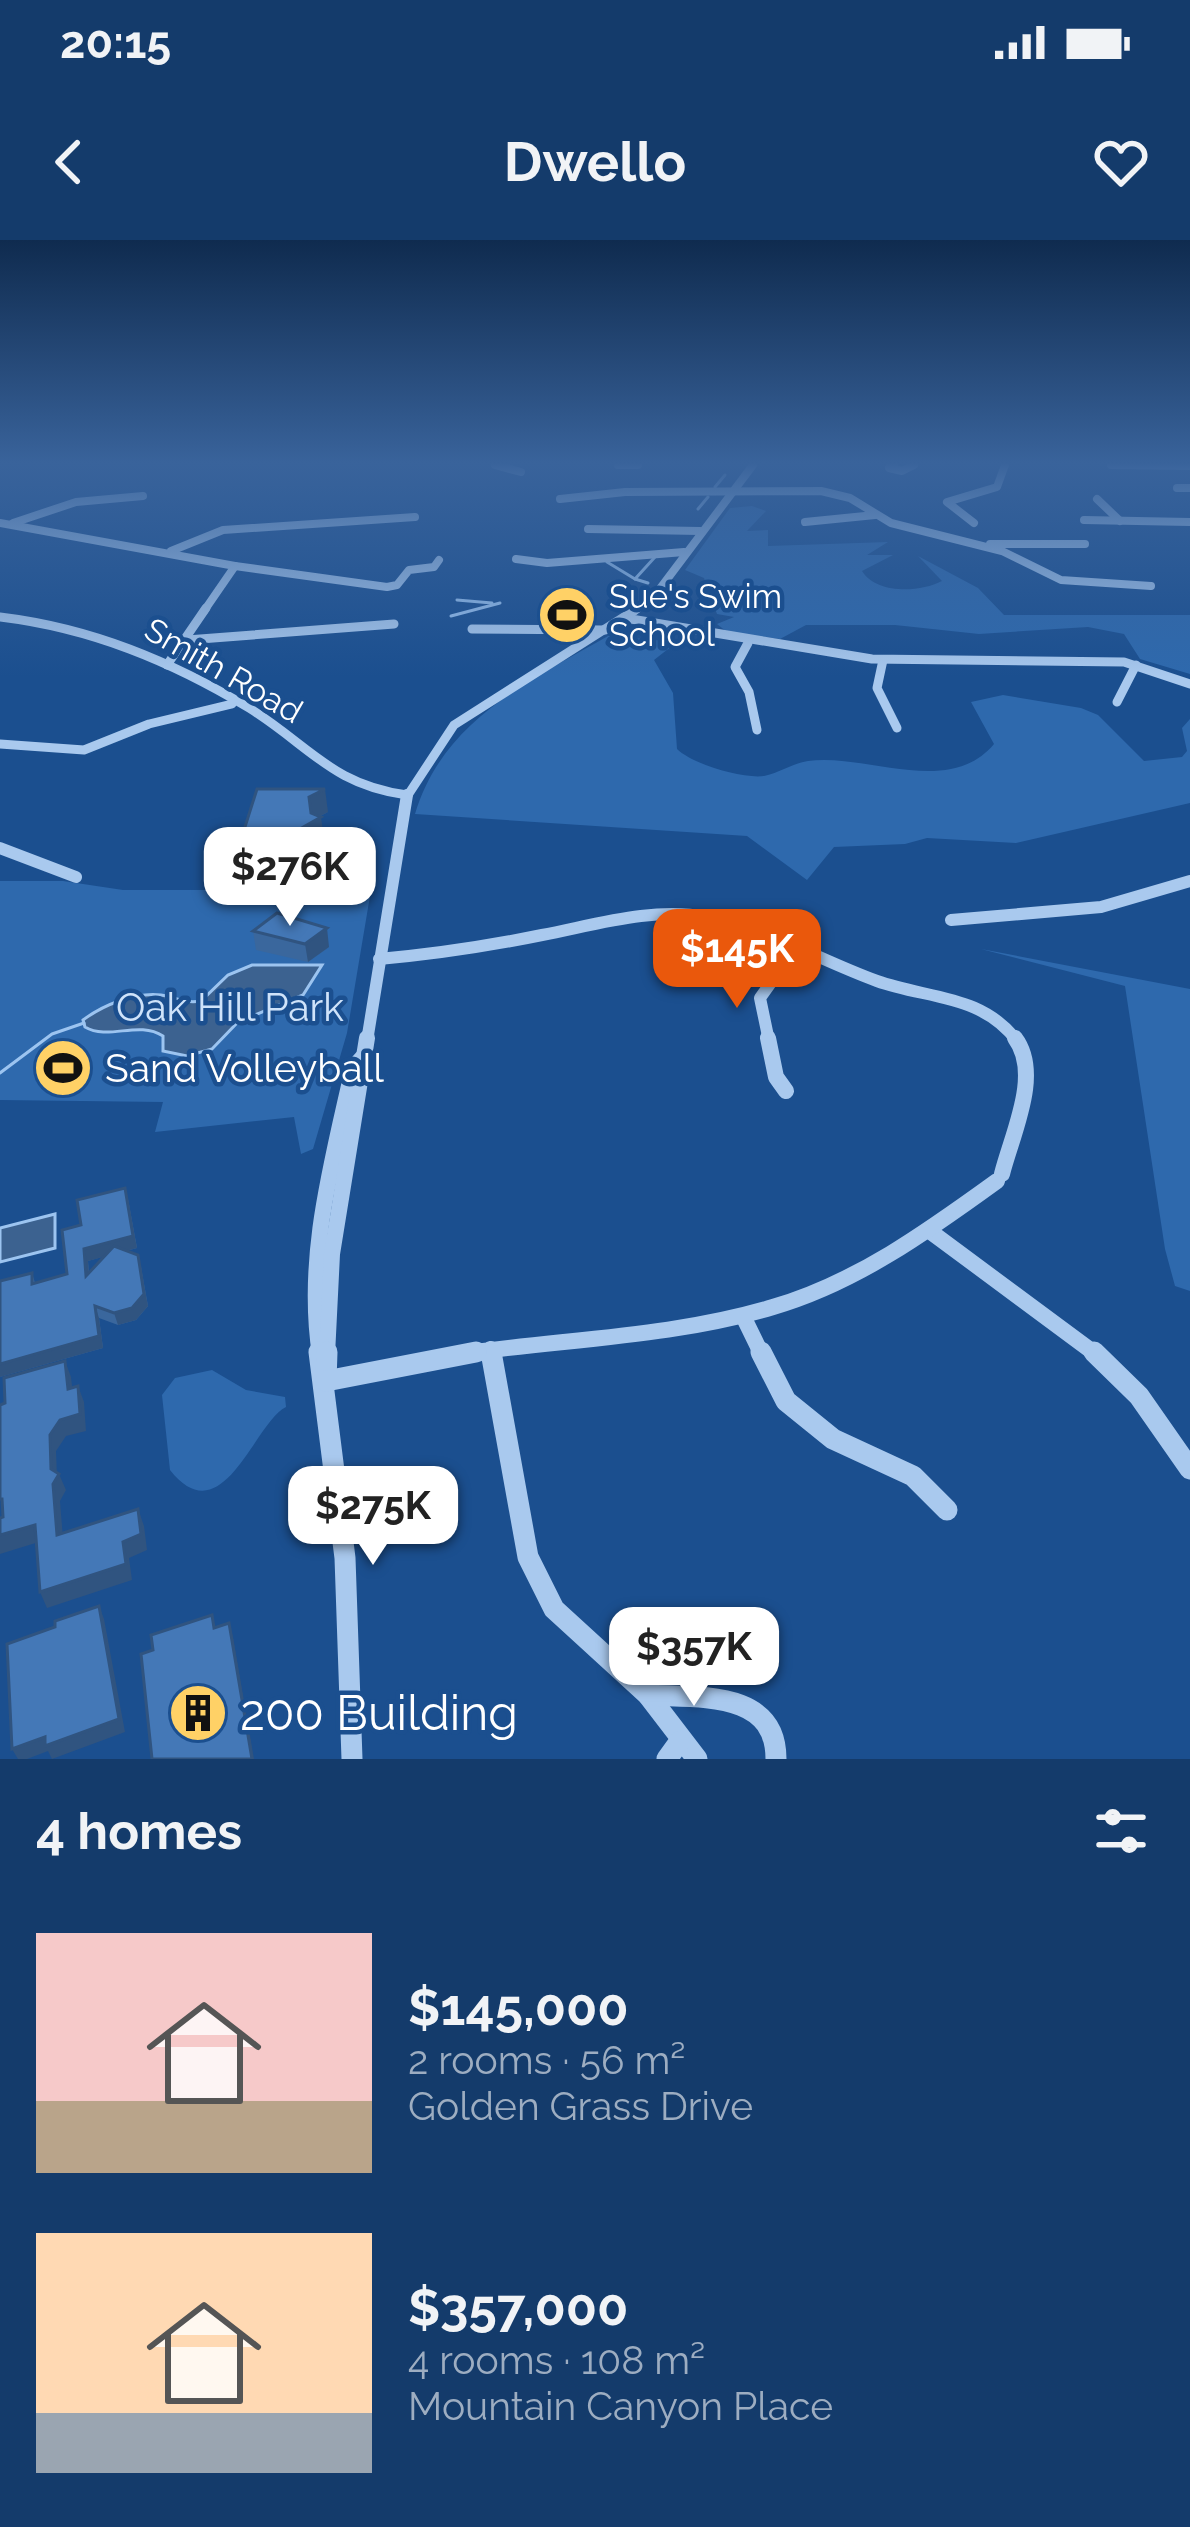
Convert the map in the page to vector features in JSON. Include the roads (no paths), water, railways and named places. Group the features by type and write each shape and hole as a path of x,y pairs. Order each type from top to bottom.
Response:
{"street":[{"path":"86,536 235,566 386,587 397,585 409,570 434,567 439,560"},
{"path":"171,551 209,536"},
{"path":"352,1759 349,1621 326,1381 316,1347 317,1256 352,1067 363,1058 407,795 454,725 625,618 658,590 696,536"},
{"path":"911,538 915,536"},
{"path":"942,536 986,547 1074,583 1151,586"},
{"path":"986,547 1008,541 1085,544"},
{"path":"516,559 547,563 684,552"},
{"path":"167,665 235,566"},
{"name":"Smith Road","path":"0,617 109,638 282,729 336,779 407,795"},
{"path":"625,618 748,643 883,660 1136,665 1190,684"},
{"path":"187,640 394,624"},
{"path":"472,629 605,630"},
{"path":"748,643 736,667 749,692 757,730"},
{"path":"883,660 877,672 877,699 897,728"},
{"path":"1117,702 1136,665"},
{"path":"0,744 84,750 149,724 232,704"},
{"path":"0,848 76,878"},
{"path":"951,920 1101,907 1190,881"},
{"path":"326,1381 491,1349 743,1316 840,1282 931,1232 999,1178 1027,1077 1023,1049 1006,1026 954,998 881,983 719,919 665,914 450,953 379,959"},
{"path":"786,1091 776,1077 760,998 785,963 803,952"},
{"path":"931,1232 1067,1325 1121,1375 1190,1469"},
{"path":"743,1316 786,1401 833,1439 913,1476 947,1510"},
{"path":"491,1349 528,1557 554,1609 647,1695 681,1753"},
{"path":"647,1695 752,1705 771,1720 779,1740 776,1759"}],"waterway":[{"path":"635,579 655,557"},
{"path":"607,562 635,579"},
{"path":"635,579 648,583"},
{"path":"457,600 492,603"},
{"path":"451,616 500,603"},
{"path":"0,1073 52,1034 84,1023"}],"place":[{"name":"Sue's Swim School","path":"567,615"},
{"name":"Sand Volleyball","path":"63,1068"},
{"name":"200 Building","path":"198,1713"}],"park label":[{"name":"Oak Hill Park","path":"230,1007"}]}
